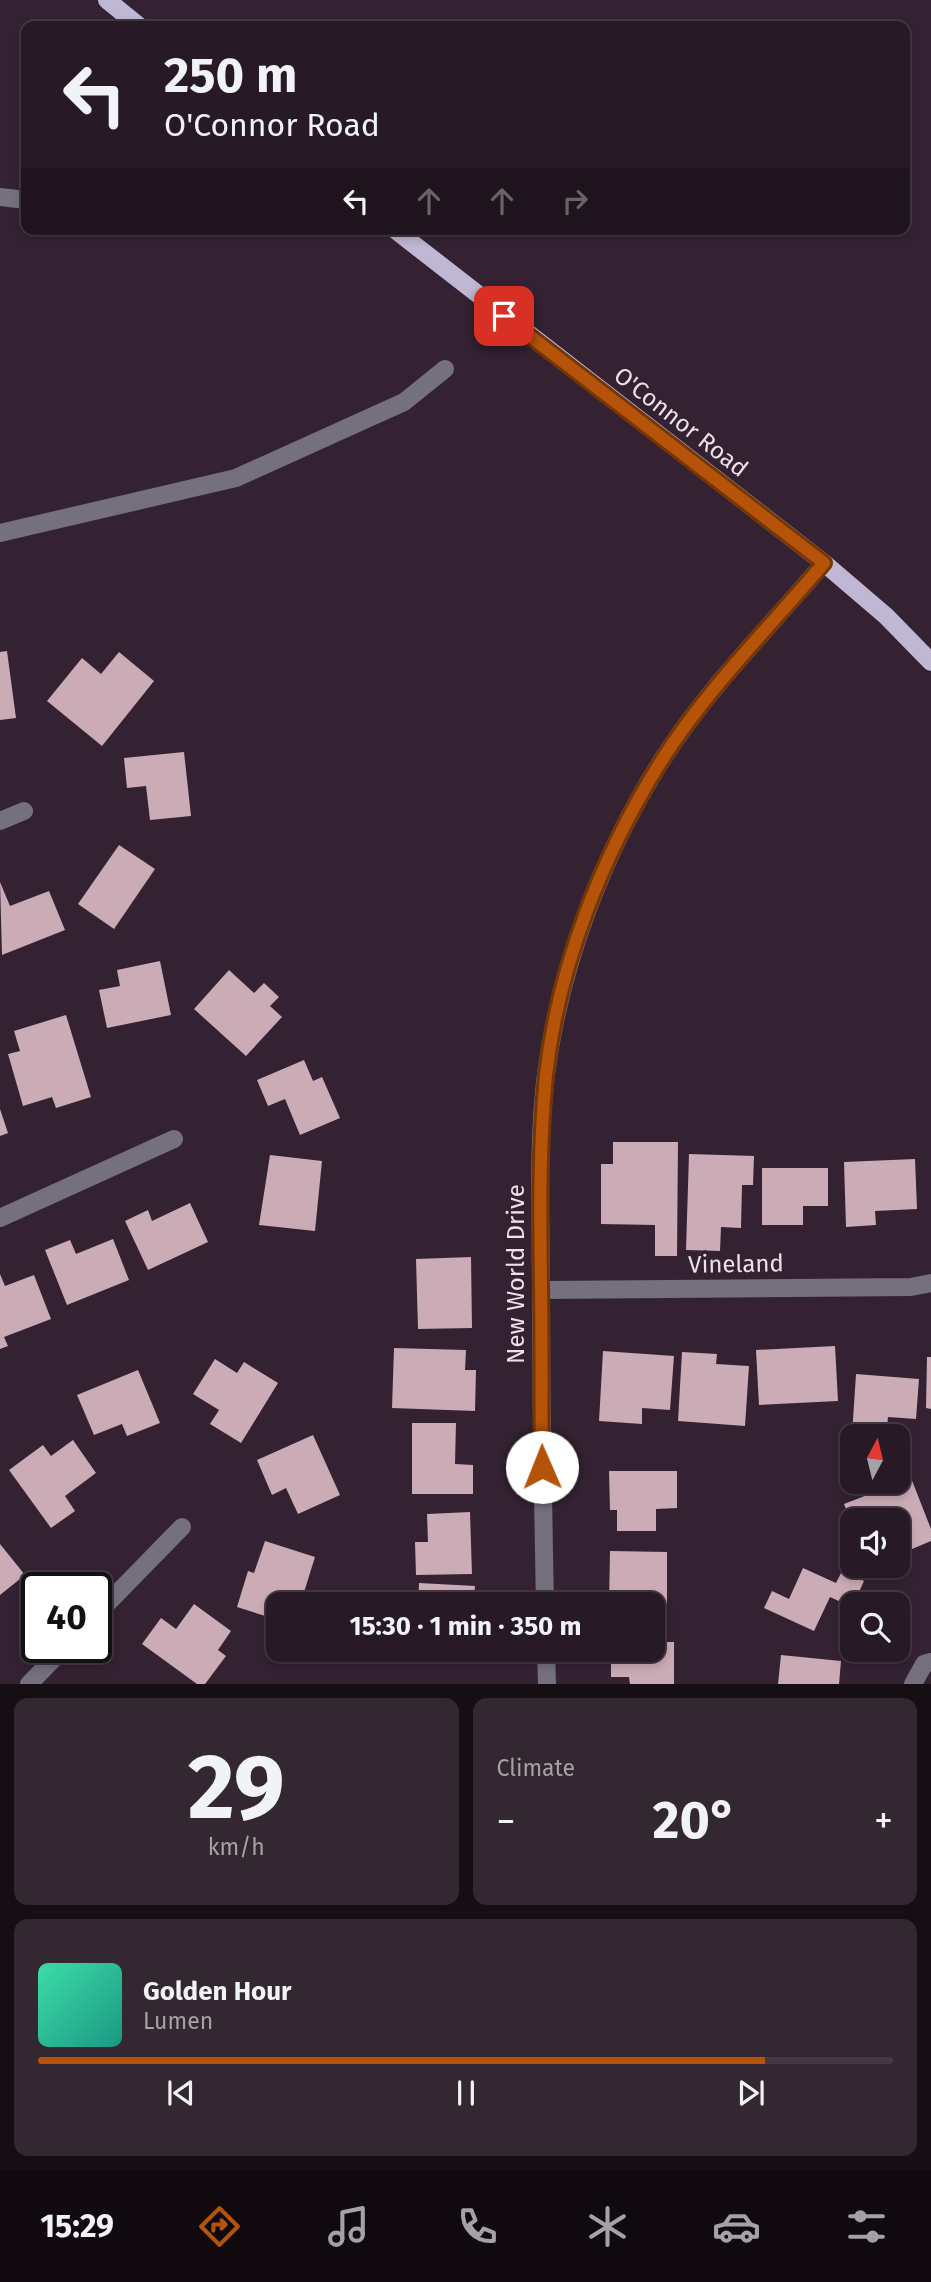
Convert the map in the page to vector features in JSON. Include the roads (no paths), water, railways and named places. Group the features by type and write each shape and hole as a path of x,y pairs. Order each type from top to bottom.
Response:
{"main road":[{"path":"107,0 133,21"},
{"name":"O'Connor Road","path":"402,235 824,563 886,616 931,662"}],"street":[{"path":"0,197 21,199"},
{"path":"0,533 236,478 404,402 445,369"},
{"name":"New World Drive","path":"545,1592 540,1175 546,1074 562,997 592,898 624,828 660,764 708,695 824,563"},
{"path":"0,821 24,811"},
{"path":"0,1218 174,1139"},
{"name":"Vineland","path":"541,1290 911,1287 931,1283"},
{"path":"112,1599 182,1527"},
{"path":"546,1662 547,1684"},
{"path":"913,1684 924,1664 931,1662"},
{"path":"29,1684 49,1663"}]}
